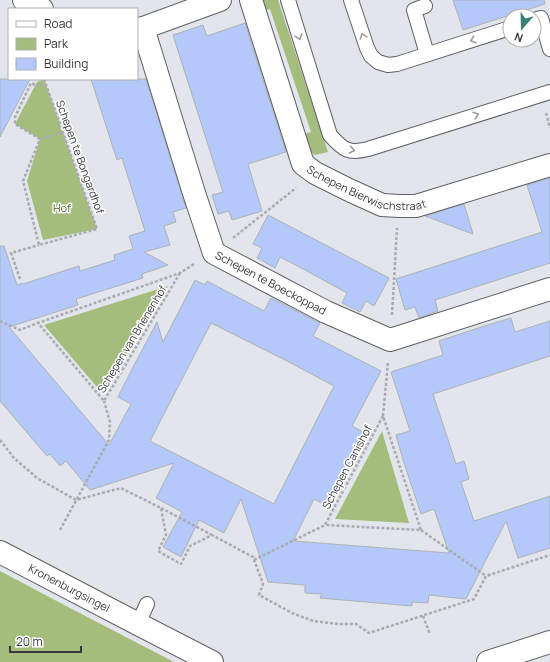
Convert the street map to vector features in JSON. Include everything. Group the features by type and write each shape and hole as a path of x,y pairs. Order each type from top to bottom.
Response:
{"street":[{"path":"24,0 40,8"},
{"path":"140,28 220,0"},
{"name":"Schepen Bierwischstraat","path":"251,0 303,164 315,172 382,205 416,206 550,165"},
{"name":"Schepen te Boeckoppad","path":"140,28 214,253 326,312 390,340"},
{"path":"390,340 550,289"},
{"name":"Kronenburgsingel","path":"0,552 212,662"},
{"path":"488,662 550,642"}],"lane":[{"path":"288,0 330,135 346,150 358,152 550,92"},
{"path":"352,0 367,48 371,56 378,62 388,65 397,64 502,31"},
{"path":"420,8 427,54"},
{"path":"542,18 550,49"},
{"path":"138,624 147,604"}],"path":[{"path":"39,245 23,180 40,139 15,124 15,117 31,83 40,87 44,80"},
{"name":"Schepen te Bongardhof","path":"20,279 11,253 97,229 44,80"},
{"name":"Schepen te Bongardhof","path":"40,139 63,133"},
{"path":"214,253 315,172"},
{"name":"Schepen Canishof","path":"384,416 325,524 421,530 384,416 399,206"},
{"name":"Schepen van Brienenhof","path":"180,273 104,402 38,323 180,273"},
{"path":"0,321 20,330 38,323"},
{"path":"60,530 108,440 110,422 104,402"},
{"path":"0,440 14,458 37,478 76,500 121,488 253,557 263,584 259,595 292,613 313,621 338,624 356,624 369,634 474,599 486,576 550,555"},
{"path":"161,508 166,535 158,551 175,561 181,564 190,546 212,535"},
{"path":"254,560 325,524"},
{"path":"421,530 486,576"},
{"path":"423,616 430,634"}],"green space":[{"path":"257,0 278,0 328,152 315,155 307,150 301,135 311,132 270,9 261,12"},
{"name":"Hof","path":"44,80 97,229 43,240 27,181 40,139 15,124 37,82"},
{"path":"168,286 102,393 44,325"},
{"path":"382,431 409,523 335,519"},
{"path":"0,571 68,607 174,662 0,662"}],"building":[{"path":"453,0 544,0 545,4 532,8 502,8 502,18 463,30"},
{"path":"245,23 286,152 248,164 262,211 232,220 229,211 218,214 212,195 223,192 173,35 203,25 207,36"},
{"path":"0,79 29,80 0,137"},
{"path":"146,79 186,208 173,212 176,222 164,226 170,245 144,252 168,265 142,274 143,278 76,299 78,305 9,327 109,445 131,404 118,397 130,373 157,322 163,342 195,280 205,285 207,281 264,311 271,298 320,323 313,336 381,371 352,426 365,433 327,506 314,499 293,541 449,553 434,509 421,514 403,460 396,435 410,431 391,372 443,355 439,341 484,326 511,318 515,332 550,321 550,356 433,394 456,464 464,461 469,479 461,482 474,521 550,496 550,548 518,558 506,521 466,599 429,595 428,603 412,602 412,606 320,598 322,594 305,593 305,585 268,582 241,499 224,533 199,520 181,557 163,547 182,512 156,498 174,463 90,490 66,461 60,466 50,454 47,456 0,401 0,246 4,246 17,285 79,266 80,271 115,260 114,255 133,249 129,236 145,231 122,158 117,160 91,80","holes":["211,323 334,386 274,504 150,441"]},
{"path":"550,178 550,263 435,300 438,311 419,318 415,307 405,310 396,279 542,232 527,185"},
{"path":"464,204 473,234 425,216"},
{"path":"268,215 389,278 374,306 366,301 360,312 342,303 347,293 305,270 280,257 275,268 257,258 262,248 253,244"}]}
